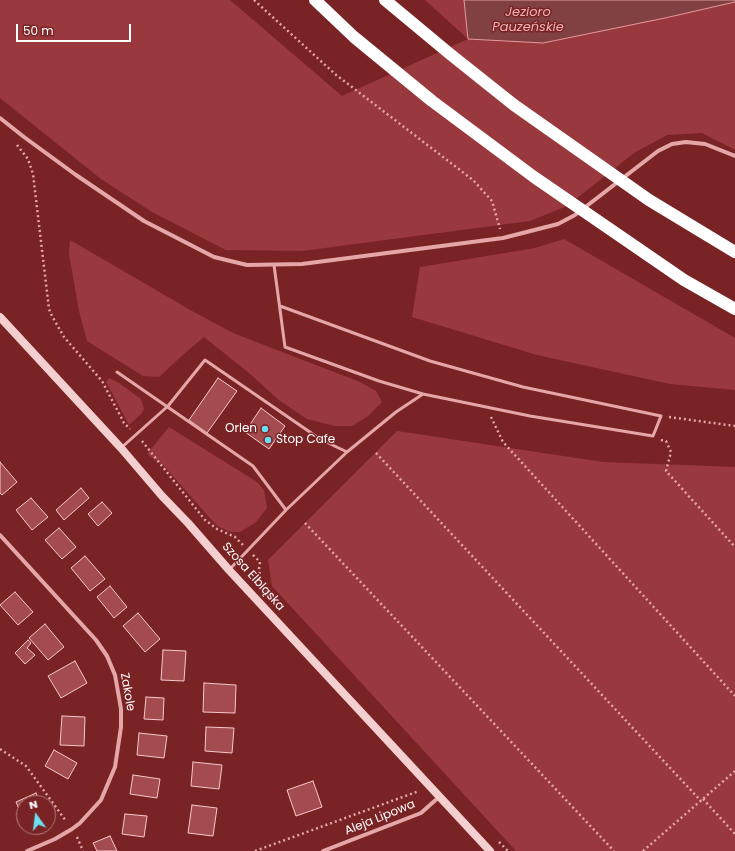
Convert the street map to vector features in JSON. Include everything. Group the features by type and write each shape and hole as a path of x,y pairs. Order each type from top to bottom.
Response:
{"highway":[{"path":"315,0 354,37 432,101 534,177 684,280 735,310"},
{"path":"385,0 514,105 649,200 735,252"}],"main road":[{"name":"Szosa Elbląska","path":"0,317 121,448 229,570 490,851"}],"street":[{"path":"0,118 76,175 144,221 214,257 247,265 302,264 503,238 558,224 575,215 658,151 672,144 686,142 706,144 735,156"},
{"name":"Zakole","path":"0,534 96,640 107,656 115,675 122,709 115,767 101,800 80,823 72,829 55,839 27,851"},
{"name":"Aleja Lipowa","path":"324,851 421,813 439,797"}],"lane":[{"path":"274,265 285,347 379,381 423,394 530,416 653,436 661,416 523,387 444,365 280,306"},
{"path":"121,448 168,406 205,360 320,439 347,452"},
{"path":"117,372 253,466 286,510"},
{"path":"229,570 286,510 347,452 396,412 423,394"}],"path":[{"path":"254,0 335,74 473,180 492,201 503,238"},
{"path":"12,140 28,159 33,174 49,309 52,316 64,337 102,380 124,423 147,447 205,520 217,529 235,537 260,562 259,569 263,586 271,596"},
{"path":"486,407 503,442 735,696"},
{"path":"661,416 735,426"},
{"path":"653,436 666,441 670,452 666,471 735,547"},
{"path":"376,453 735,834"},
{"path":"305,523 614,851"},
{"path":"0,749 26,766 72,829 82,851"},
{"path":"643,851 735,771"},
{"path":"254,851 420,791"}],"shaded area":[{"path":"0,0 230,0 342,96 468,39 425,0 464,0 469,39 543,43 735,2 735,150 702,133 667,135 634,153 567,206 530,221 302,251 226,250 152,212 101,179 0,98"},
{"path":"564,239 735,338 735,390 670,384 537,355 412,317 420,267 535,248"},
{"path":"70,240 192,311 233,333 360,382 376,391 382,402 368,416 352,426 335,426 307,419 280,401 249,373 204,337 159,377 143,376 87,341 79,311 72,271 69,253"},
{"path":"109,378 119,383 141,399 144,409 141,414 129,425 106,382"},
{"path":"169,427 257,482 264,490 267,508 256,522 240,532 230,532 217,526 163,465 147,454"},
{"path":"397,431 603,462 735,467 735,851 516,851 272,586 268,560"}],"water":[{"name":"Jezioro Pauzeńskie","path":"464,0 735,0 735,2 543,43 468,39"}],"building":[{"path":"218,378 237,391 207,433 189,420"},
{"name":"Orlen","path":"261,408 285,426 269,449 245,432"},
{"path":"0,462 17,482 2,495 0,493"},
{"path":"81,488 89,498 64,520 56,510"},
{"path":"31,498 48,517 32,530 16,510"},
{"path":"102,502 112,513 98,526 88,514"},
{"path":"59,528 76,547 62,559 45,540"},
{"path":"85,556 105,579 90,591 71,568"},
{"path":"110,586 127,607 114,618 97,597"},
{"path":"15,592 33,612 18,625 0,605"},
{"path":"138,613 160,639 145,652 123,626"},
{"path":"45,624 64,647 48,660 29,638"},
{"path":"28,640 31,643 27,648 35,655 25,664 15,653"},
{"path":"163,650 186,651 184,681 161,680"},
{"path":"75,661 87,683 61,698 48,676"},
{"path":"204,683 236,685 235,713 203,712"},
{"path":"146,697 164,698 163,720 144,719"},
{"path":"62,716 85,717 84,746 60,745"},
{"path":"206,727 234,728 232,753 205,751"},
{"path":"139,733 167,736 164,758 137,755"},
{"path":"54,750 77,763 68,779 45,766"},
{"path":"193,762 222,765 219,789 191,786"},
{"path":"133,775 160,779 157,798 130,794"},
{"path":"313,781 322,807 296,816 287,790"},
{"path":"192,805 217,808 213,836 188,833"},
{"path":"125,814 147,816 144,837 122,834"},
{"path":"110,836 117,851 97,851 93,843"}],"place":[{"name":"Orlen","path":"265,429"},
{"name":"Stop Cafe","path":"268,440"}]}
